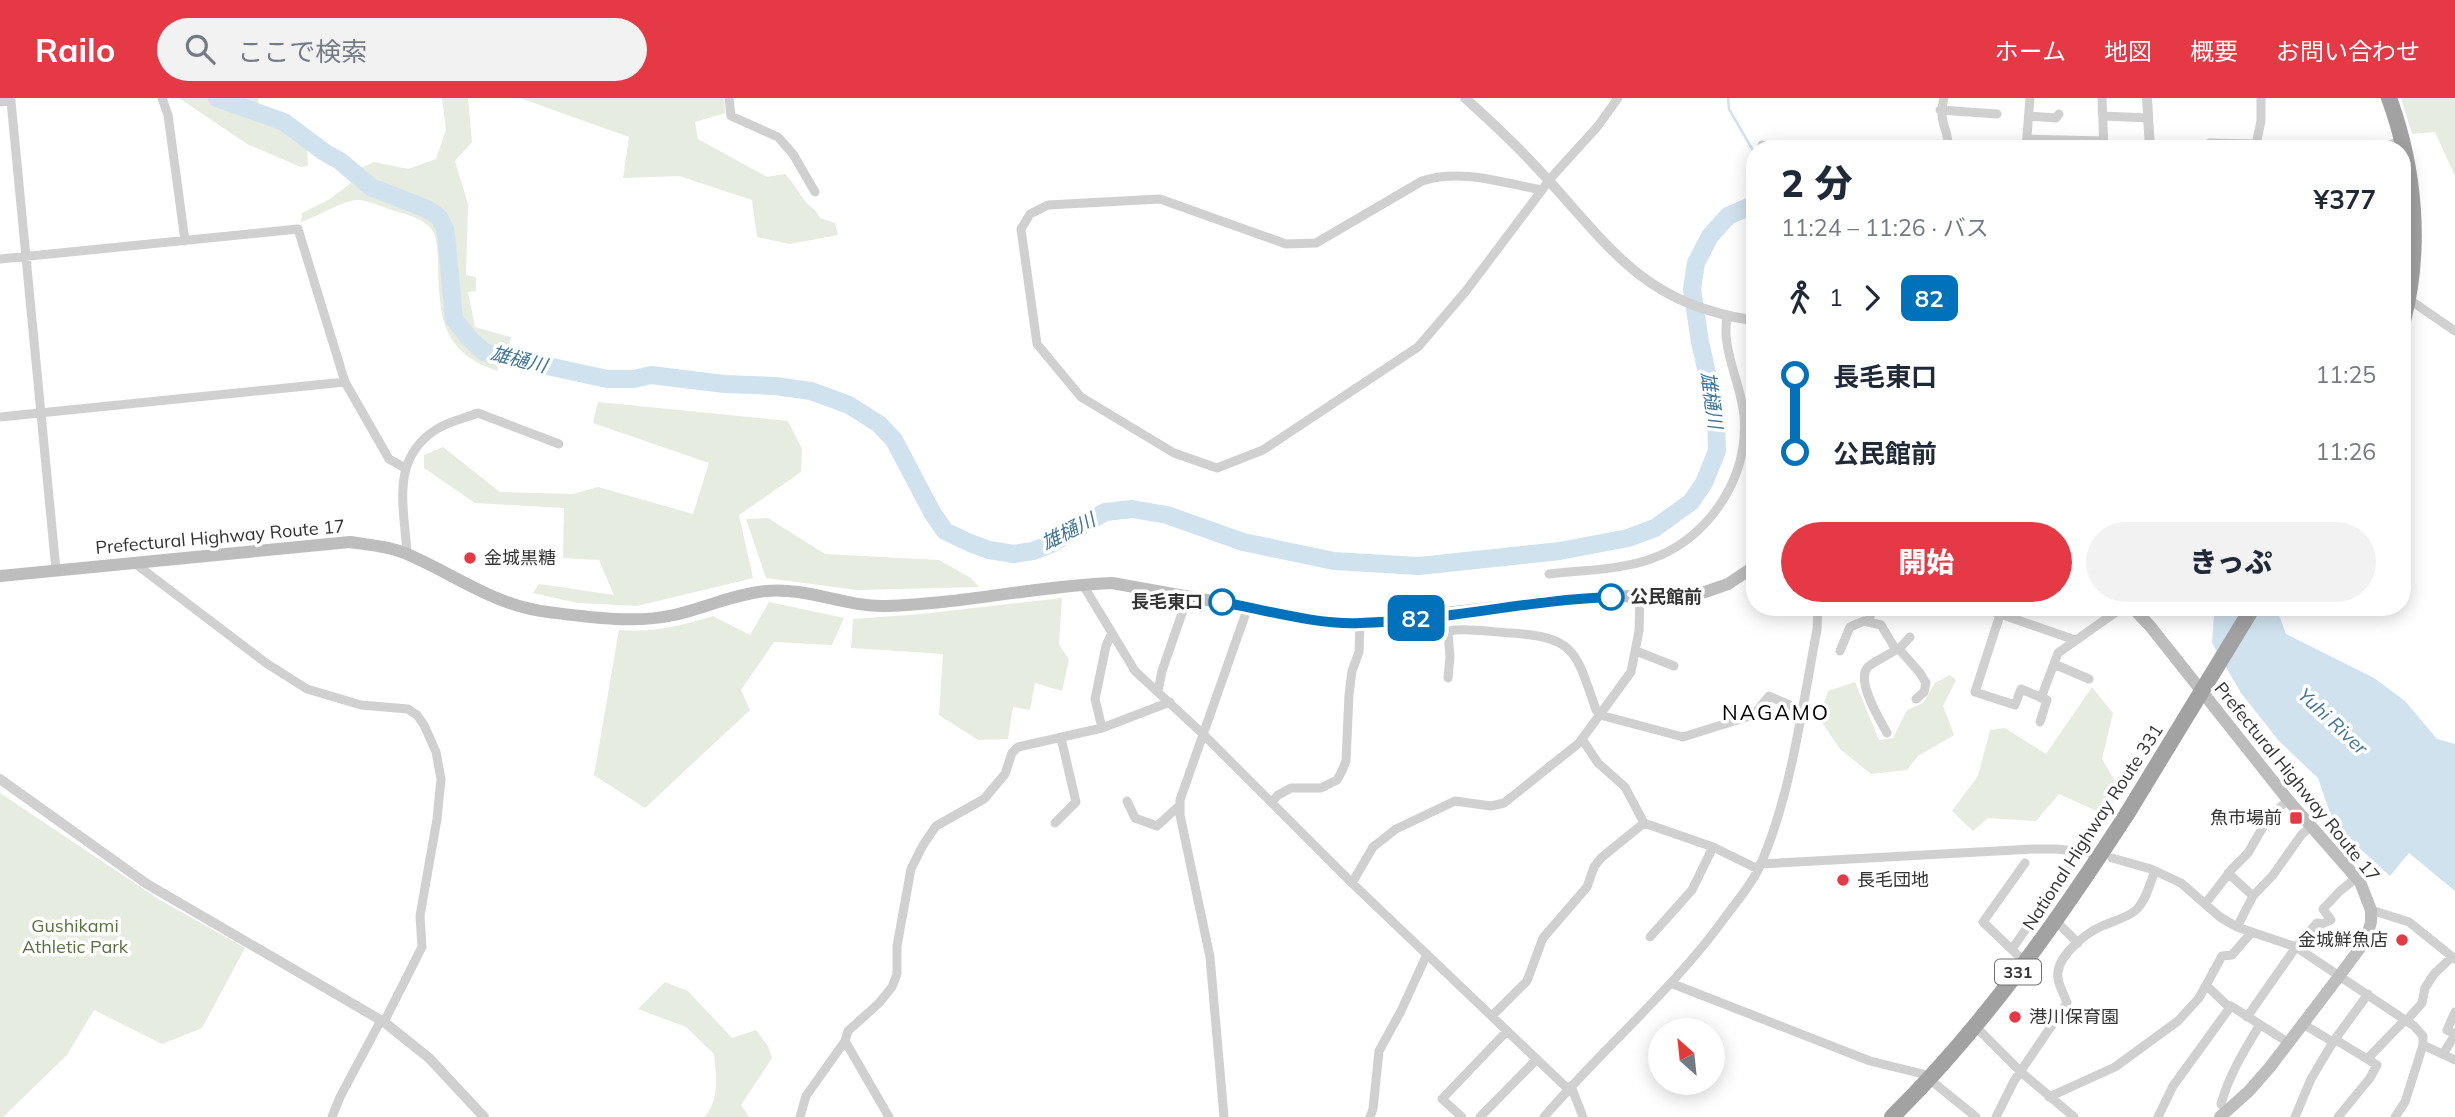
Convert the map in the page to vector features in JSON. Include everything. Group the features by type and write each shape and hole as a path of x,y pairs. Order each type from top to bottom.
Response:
{"highway":[{"path":"2389,98 2402,140"},
{"path":"2411,234 2414,261 2411,274"},
{"name":"National Highway Route 331","path":"1892,1117 1931,1078 1975,1026 2057,922 2127,814 2248,616"}],"main road":[{"name":"Prefectural Highway Route 17","path":"0,576 350,542 407,553 482,592 510,603 544,612 623,619 673,615 747,593 781,589 882,606 916,605 1083,584 1122,584 1308,618 1360,623 1556,600 1705,592 1746,574"},
{"name":"Prefectural Highway Route 17","path":"2141,616 2288,800 2356,878 2368,898 2371,910 2366,940 2289,1042 2249,1091 2224,1114"}],"street":[{"path":"162,98 168,115 185,241"},
{"path":"729,98 731,117 778,138 793,154 815,192"},
{"path":"1465,98 1512,140 1546,185 1623,263 1657,289 1688,304 1746,319"},
{"path":"1546,185 1451,174 1435,177 1422,181 1317,243 1286,244 1160,199 1048,205 1030,215 1021,229 1037,344 1081,397 1174,453 1217,468 1263,450 1418,347 1466,291 1546,185 1598,126 1618,98"},
{"path":"1944,98 1940,110 1948,140"},
{"path":"2027,140 2030,98"},
{"path":"2102,98 2104,140"},
{"path":"2147,98 2149,140"},
{"path":"2256,140 2262,98"},
{"path":"0,102 11,101 56,570"},
{"path":"1940,110 1997,114"},
{"path":"2029,116 2056,118 2059,114"},
{"path":"2103,116 2148,118"},
{"path":"0,259 298,229 345,382 389,459 405,468"},
{"path":"2411,300 2455,331"},
{"path":"1549,574 1625,565 1651,559 1694,534 1718,508 1732,485 1744,436 1744,414 1726,340 1727,316"},
{"path":"0,417 345,382"},
{"path":"407,553 403,481 405,468 411,451 437,429 478,413 559,444"},
{"path":"132,562 266,663 307,689 361,705 408,709 417,715 424,725 436,752 441,779 437,819 420,916 422,947 340,1097 332,1117"},
{"path":"1083,584 1135,671 1203,734 1352,883 1507,1031 1570,1087 1583,1117"},
{"path":"1158,691 1162,671 1188,596"},
{"path":"1352,883 1373,847 1396,829 1455,801 1491,806 1504,803 1561,760 1583,739 1631,672 1636,651 1640,596"},
{"path":"1224,1117 1212,969 1180,805 1248,607"},
{"path":"1544,1117 1570,1087 1673,984 1711,938 1759,867 1786,786 1817,631 1818,616"},
{"path":"1869,620 1870,616"},
{"path":"2000,616 1975,692 2015,705 2021,690 2047,700 2040,722"},
{"path":"2003,616 2075,640"},
{"path":"2041,698 2058,653 2110,616"},
{"path":"1409,619 1414,635 1469,631 1540,635 1560,642 1567,647 1582,670 1600,715"},
{"path":"1840,651 1850,627 1869,620 1881,625 1926,683 1924,692 1916,699"},
{"path":"1272,802 1278,795 1292,788 1321,788 1336,780 1342,771 1346,761 1349,695 1352,671 1359,652 1360,623"},
{"path":"1448,632 1448,678"},
{"path":"1102,728 1095,699 1106,646 1112,633"},
{"path":"1887,733 1865,690 1864,675 1867,667 1910,638"},
{"path":"1636,651 1674,666"},
{"path":"2054,664 2089,679"},
{"path":"1600,715 1683,737 1746,717 1756,712 1769,696 1801,710"},
{"path":"800,1117 806,1096 845,1041 848,1031 879,1003 892,987 897,974 897,946 911,869 936,825 984,799 1005,774 1012,753 1018,747 1102,728 1170,702"},
{"path":"1055,823 1076,802 1061,738"},
{"path":"1583,739 1598,763 1625,787 1644,823 1713,847 1759,867 2033,849 2090,853"},
{"path":"0,779 147,884 383,1021 429,1058 484,1117"},
{"path":"2205,905 2228,873 2248,853 2268,818 2288,800"},
{"path":"1127,801 1135,818 1157,826 1180,805"},
{"path":"1492,1016 1527,981 1543,938 1587,887 1594,867 1601,858 1644,823"},
{"path":"2237,927 2253,895 2278,868 2302,834 2311,827"},
{"path":"1650,937 1692,890 1713,847"},
{"path":"2012,949 2070,866 2076,850"},
{"path":"2112,858 2155,871 2180,883 2205,905 2237,927 2296,947 2406,1020 2423,1036 2423,1045 2405,1101 2395,1117"},
{"path":"2025,863 1983,922 2026,963"},
{"path":"1996,1117 2014,1081 2067,1003 2058,982 2058,971 2067,954 2101,926 2117,921 2137,909 2155,871"},
{"path":"2228,873 2253,895"},
{"path":"2247,1017 2296,947 2317,923 2331,920 2323,909 2356,878"},
{"path":"2367,1059 2422,1003 2425,988 2434,974 2454,958 2409,922 2371,910"},
{"path":"2057,922 2078,943"},
{"path":"2049,1097 2115,1067 2178,1021 2199,998 2222,956 2232,955 2251,933"},
{"path":"1370,1117 1379,1051 1427,954"},
{"path":"1673,984 1870,1061 1923,1074 1976,1117"},
{"path":"2206,985 2230,1008 2289,1042"},
{"path":"2295,1117 2311,1079 2368,994"},
{"path":"2158,1117 2173,1086 2230,1008"},
{"path":"2443,1054 2455,1035 2447,1030 2455,1012"},
{"path":"2303,1024 2377,1065 2370,1078 2337,1117"},
{"path":"1975,1026 2021,1072 2074,1117"},
{"path":"2224,1114 2221,1104 2224,1094 2241,1056 2259,1026"},
{"path":"1462,1117 1442,1099 1507,1031"},
{"path":"845,1041 889,1117"},
{"path":"2423,1045 2455,1060"},
{"path":"1480,1117 1537,1059"}],"green space":[{"path":"179,98 258,98 259,106 284,113 307,145 308,166 301,167 247,144"},
{"path":"442,98 468,98 472,142 455,161 468,204 466,275 476,277 476,291 468,292 475,327 511,337 509,346 494,348 464,338 468,349 497,363 498,371 466,355 448,332 440,304 436,242 434,233 426,224 409,215 360,200 342,204 301,222 302,213 330,199 351,183 359,169 374,162 408,169 436,159 446,130"},
{"path":"520,98 724,98 725,113 695,122 698,139 767,177 785,174 820,218 835,223 838,235 789,244 757,237 752,200 679,176 623,178 629,137"},
{"path":"2401,98 2455,98 2455,176 2435,132 2412,134"},
{"path":"598,402 788,421 802,449 801,472 739,515 753,578 637,606 578,603 533,593 539,584 614,595 599,560 563,558 564,508 475,503 424,468 424,455 443,447 500,492 573,494 598,487 693,514 709,463 593,423"},
{"path":"768,518 825,554 939,560 971,578 979,587 857,590 766,578 746,519"},
{"path":"1062,598 1059,644 1069,660 1062,691 1035,683 1030,710 1013,707 1008,739 978,740 939,715 943,654 851,648 853,619"},
{"path":"769,602 844,618 832,645 774,642 741,690 750,710 645,808 594,775 619,630 667,628 713,616 750,635"},
{"path":"1950,675 1956,680 1943,706 1954,735 1918,756 1907,770 1871,774 1840,749 1819,718 1828,691 1855,682 1879,740 1893,738 1907,710 1923,703 1935,683"},
{"path":"2092,687 2113,713 2102,759 2123,795 2099,812 2059,794 2036,821 1988,818 1973,831 1952,811 1978,776 1990,730 2005,728 2046,754"},
{"name":"Gushikami Athletic Park","path":"0,793 160,900 245,948 202,1028 162,1044 94,1010 67,1055 3,1117 0,1117"},
{"path":"665,982 688,991 732,1038 756,1030 768,1046 772,1058 741,1105 749,1117 704,1117 713,1104 715,1095 714,1054 686,1027 638,1009"}],"water":[{"name":"Yuhi River","path":"2214,616 2279,616 2286,634 2374,678 2405,701 2437,739 2455,744 2455,891 2409,853 2390,876 2334,825 2318,778 2279,741 2241,693 2212,643"}],"waterway":[{"name":"雄樋川","path":"217,98 284,122 340,161 371,187 427,209 439,217 445,229 454,319 484,352 607,379 634,379 651,375 724,384 775,386 811,391 849,405 879,424 894,440 933,514 945,531 989,550 1014,554 1051,544 1105,512 1132,509 1167,515 1243,542 1334,561 1419,566 1560,551 1628,538 1655,528 1691,502 1704,483 1717,451 1716,413 1700,342 1692,289 1696,263 1710,236 1728,216 1746,208"},
{"path":"1728,98 1729,109 1747,140"}],"bus line":[{"name":"82","path":"1222,602 1308,618 1360,623 1556,600 1611,597"}],"place":[{"name":"金城黒糖","path":"470,558"},
{"name":"公民館前","path":"1611,597"},
{"name":"長毛東口","path":"1222,602"},
{"name":"魚市場前","path":"2296,818"},
{"name":"長毛団地","path":"1843,880"},
{"name":"金城鮮魚店","path":"2402,940"},
{"name":"港川保育園","path":"2015,1017"}],"district":[{"name":"NAGAMO","path":"1776,713"}]}
